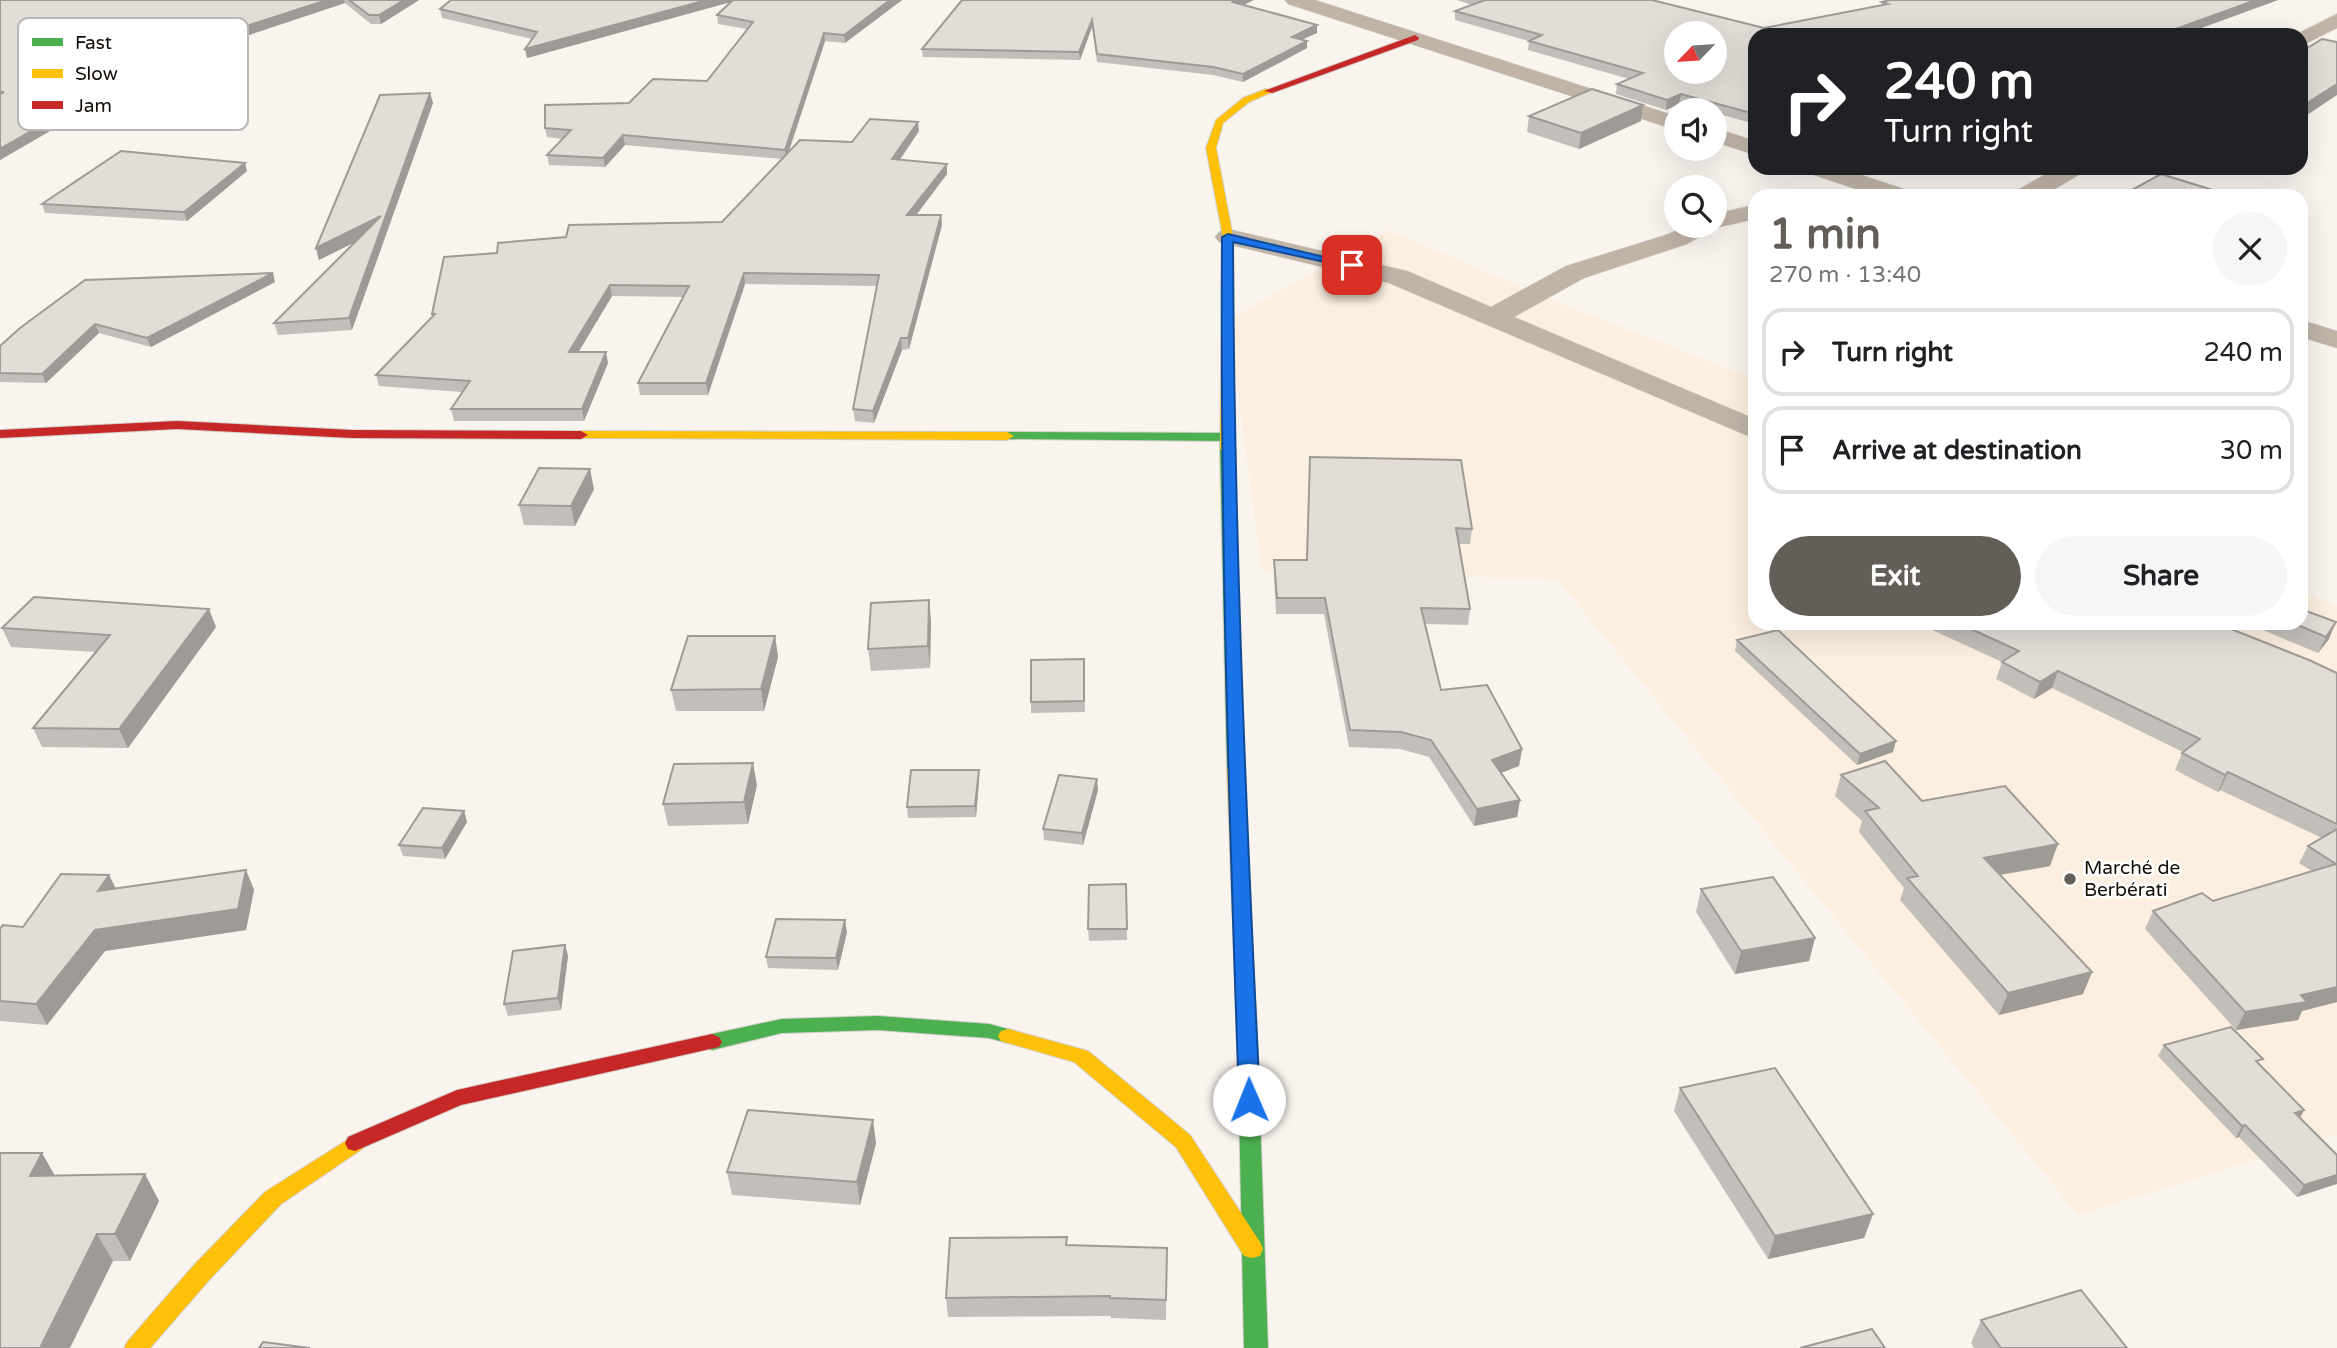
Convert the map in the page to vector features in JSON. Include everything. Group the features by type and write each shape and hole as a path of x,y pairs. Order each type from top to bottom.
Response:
{"street":[{"path":"1296,0 1664,119"},
{"path":"2331,0 2337,3"},
{"path":"2308,36 2337,20"},
{"path":"1256,1348 1248,1050 1234,740 1227,437 1228,237 1211,148 1219,122 1246,100 1415,38"},
{"path":"1727,139 1748,146"},
{"path":"1838,175 1880,189"},
{"path":"2037,189 2062,175"},
{"path":"1839,189 1854,180"},
{"path":"1727,218 1748,214"},
{"path":"1228,237 1329,258 1398,277 1748,427"},
{"path":"1492,317 1575,272 1680,238"},
{"path":"2308,330 2337,340"},
{"path":"0,434 177,425 352,434 1227,437"},
{"path":"136,1348 202,1272 273,1198 362,1139 457,1098 782,1026 878,1023 989,1031 1081,1056 1183,1141 1253,1251"}],"shaded area":[{"name":"Marché de Berbérati","path":"1388,230 1557,302 1748,376 1748,630 2308,630 2308,595 2337,606 2337,1135 2078,1215 1557,579 1262,571 1228,320"}],"building":[{"path":"0,0 327,0 248,25 248,18 18,18 18,130 33,130 0,149 0,94 4,92 0,92"},
{"path":"349,0 404,0 379,15 369,15"},
{"path":"451,0 707,0 525,49 537,32 440,9"},
{"path":"733,0 890,0 844,35 824,33 785,150 623,135 603,158 547,155 571,130 545,128 545,105 629,103 653,79 707,81 753,22 717,15"},
{"path":"962,0 1238,0 1233,2 1317,25 1292,37 1307,41 1243,74 1213,67 1097,54 1092,20 1079,52 922,49"},
{"path":"1485,0 1652,0 1764,28 1748,28 1748,112 1727,106 1727,98 1696,98 1681,94 1664,99 1617,84 1643,73 1529,41 1542,35 1455,11"},
{"path":"2256,0 2178,28 1764,28 1888,4 1882,2"},
{"path":"2322,39 2337,42 2337,84 2308,103 2308,48"},
{"path":"1592,89 1643,105 1581,133 1529,116"},
{"path":"430,93 349,318 274,323 381,216 316,248 380,95"},
{"path":"870,119 918,122 892,159 947,164 907,215 941,215 908,338 901,338 873,411 853,409 879,275 744,273 706,383 638,383 689,286 610,285 569,352 606,352 582,409 451,409 470,381 376,375 435,314 432,314 444,257 497,253 498,243 566,237 569,225 722,222 800,140 852,142"},
{"path":"121,151 245,163 184,212 42,204"},
{"path":"2159,175 2164,175 2209,189 2134,189"},
{"path":"273,273 147,338 95,324 42,374 0,373 0,346 85,280"},
{"path":"1310,457 1461,460 1472,529 1456,528 1470,609 1421,608 1441,690 1487,685 1522,749 1492,760 1520,800 1477,809 1431,740 1401,732 1350,730 1325,598 1277,598 1274,560 1307,560"},
{"path":"539,468 590,469 571,506 519,505"},
{"path":"34,597 209,609 119,729 33,728 110,635 2,628"},
{"path":"929,600 928,646 868,649 871,603"},
{"path":"2308,612 2336,622 2326,637 2308,629"},
{"path":"1778,630 1896,741 1860,754 1737,640"},
{"path":"1973,630 2234,630 2337,673 2337,824 2182,753 2200,739 2058,671 2040,682 2002,662 2019,651"},
{"path":"688,636 775,636 761,689 671,690"},
{"path":"1084,659 1084,701 1031,702 1031,660"},
{"path":"1885,761 1922,801 2005,786 2058,844 1984,858 2092,972 2008,993 1907,878 1918,876 1865,811 1879,808 1841,775"},
{"path":"753,763 744,802 663,804 674,764"},
{"path":"911,770 979,770 975,806 907,807"},
{"path":"1059,775 1097,779 1082,833 1043,829"},
{"path":"423,808 464,811 442,848 399,845"},
{"path":"2337,829 2337,987 2301,995 2307,1002 2245,1012 2153,911 2202,893 2213,901 2336,864 2308,846"},
{"path":"246,870 238,909 95,930 36,1004 0,1001 0,929 3,925 23,927 61,874 109,875 98,891"},
{"path":"1773,877 1815,938 1741,951 1701,889"},
{"path":"1126,884 1127,929 1088,929 1089,885"},
{"path":"776,919 845,920 836,958 766,957"},
{"path":"565,945 558,998 504,1004 513,951"},
{"path":"2231,1027 2263,1059 2256,1061 2304,1110 2295,1113 2337,1155 2337,1175 2304,1185 2245,1125 2242,1126 2164,1045"},
{"path":"1775,1068 1873,1214 1775,1236 1680,1088"},
{"path":"748,1110 873,1120 857,1182 727,1172"},
{"path":"0,1153 42,1153 30,1176 145,1174 115,1234 97,1234 40,1348 0,1348"},
{"path":"1067,1237 1066,1245 1167,1248 1166,1300 1110,1296 946,1298 950,1238"},
{"path":"2081,1290 2127,1348 2001,1348 1981,1320"},
{"path":"1872,1329 1885,1348 1800,1348"},
{"path":"263,1342 310,1348 259,1348"}],"traffic: fast":[{"path":"1007,436 1227,437"},
{"path":"1227,449 1235,769"},
{"path":"712,1042 782,1026 878,1023 989,1031 1008,1036"},
{"path":"1248,1057 1256,1348"}],"traffic: slow":[{"path":"1227,449 1228,237 1211,148 1219,122 1246,100 1269,91"},
{"path":"581,435 1007,436"},
{"path":"1235,769 1248,1057"},
{"path":"1008,1036 1081,1056 1183,1141 1252,1249"},
{"path":"136,1348 202,1272 273,1198 355,1143"}],"traffic: jam":[{"path":"1269,91 1415,38"},
{"path":"0,434 177,425 352,434 581,435"},
{"path":"355,1143 457,1098 712,1042"}],"place":[{"name":"Marché de Berbérati","path":"2070,879"}],"route":[{"path":"1249,1100 1234,712 1227,437 1228,237 1352,265"}]}
